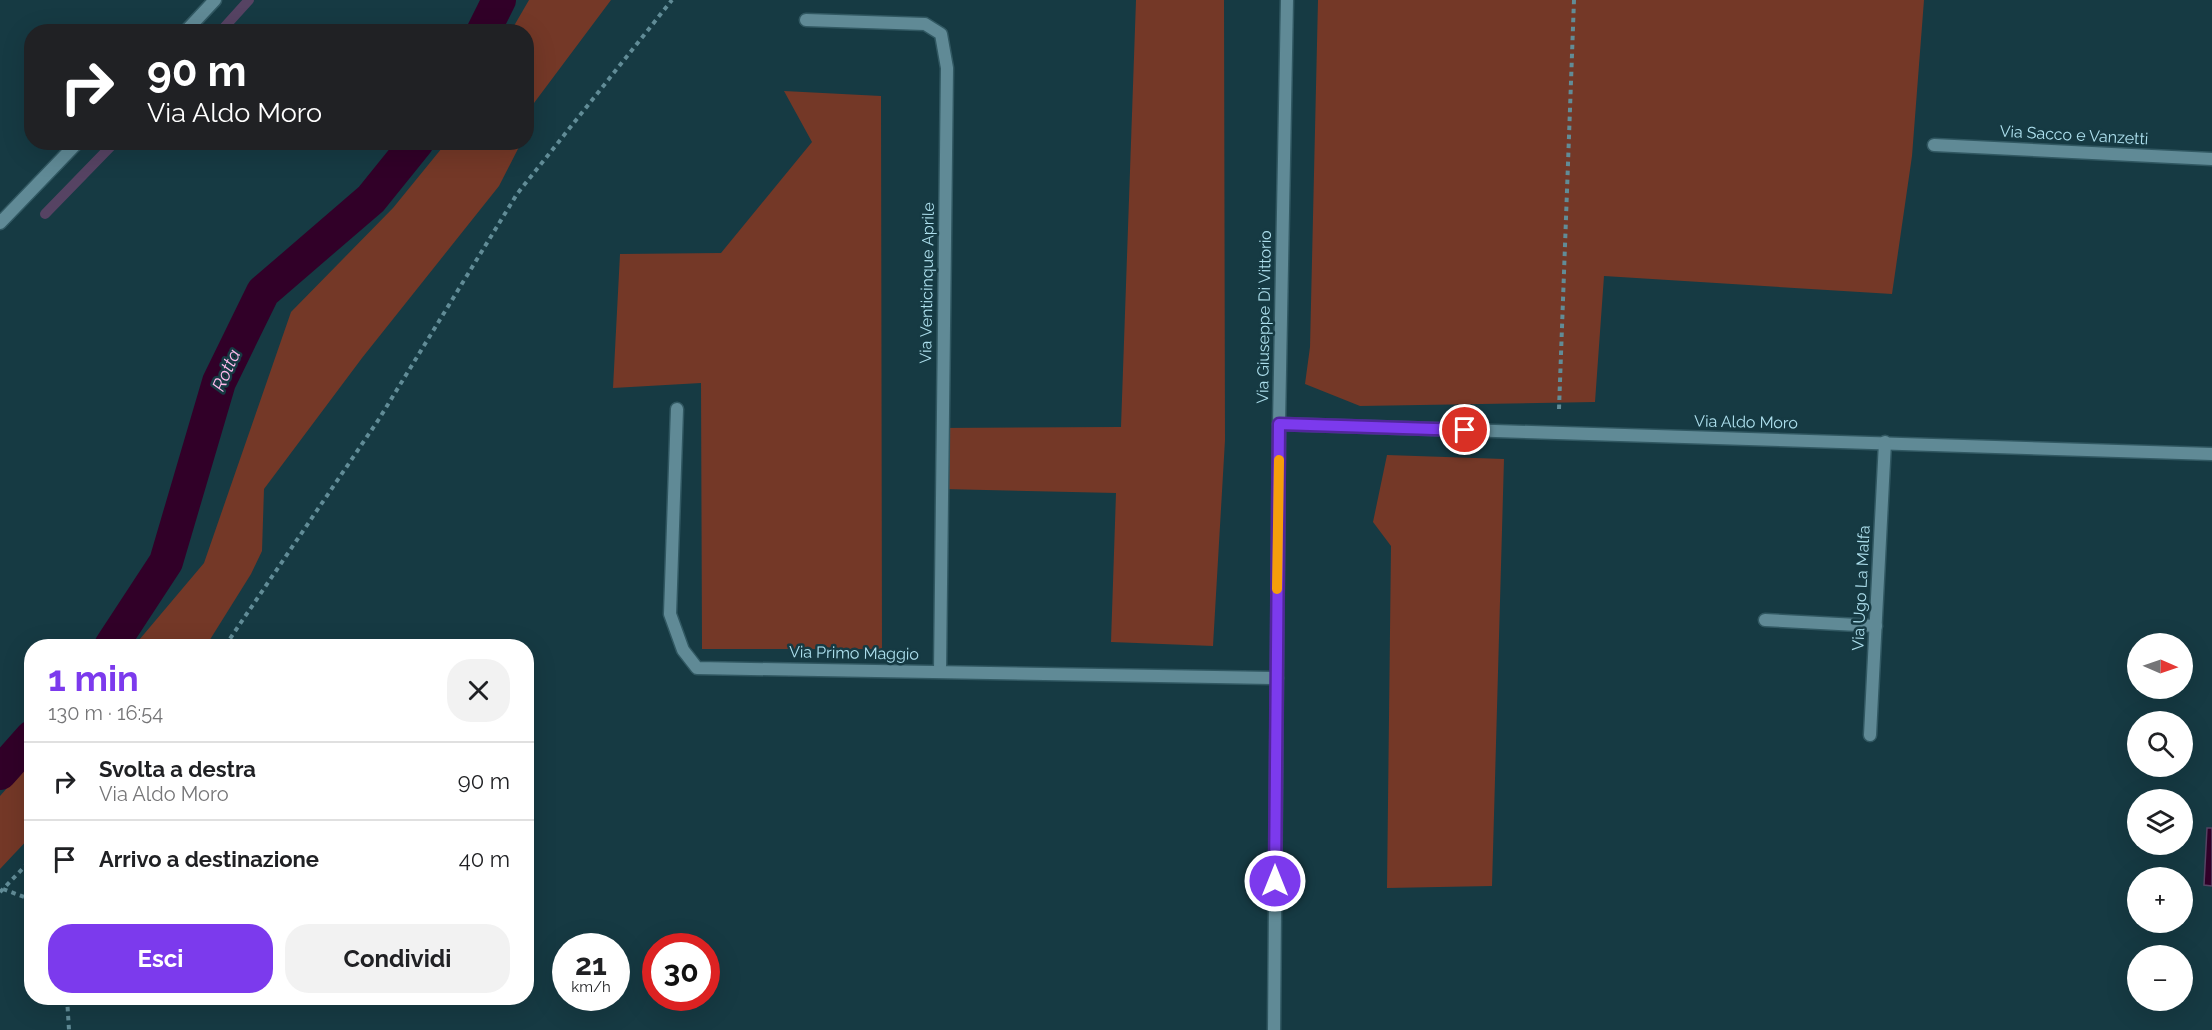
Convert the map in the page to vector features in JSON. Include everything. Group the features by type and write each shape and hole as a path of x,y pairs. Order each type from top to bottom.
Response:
{"street":[{"path":"192,24 215,0"},
{"name":"Via Giuseppe Di Vittorio","path":"1274,1030 1279,424 1287,0"},
{"name":"Via Venticinque Aprile","path":"806,20 925,24 941,34 947,68 940,670"},
{"name":"Via Sacco e Vanzetti","path":"1934,145 2212,159"},
{"path":"0,223 70,150"},
{"name":"Via Primo Maggio","path":"677,409 670,614 683,650 697,668 940,670 1277,678"},
{"name":"Via Aldo Moro","path":"1279,424 2212,454"},
{"name":"Via Ugo La Malfa","path":"1870,735 1885,442"},
{"path":"1765,620 1876,626"}],"path":[{"path":"230,639 379,419 517,194 672,0"},
{"path":"1552,409 1561,409 1574,0"},
{"path":"24,867 1,890 24,897"},
{"path":"67,1005 69,1030"}],"shaded area":[{"path":"529,0 611,0 534,103 534,24 515,24"},
{"path":"1136,0 1224,0 1225,440 1213,646 1111,642 1116,493 942,489 938,428 1121,427"},
{"path":"1318,0 1924,0 1912,156 1892,294 1604,276 1595,402 1360,406 1305,384 1310,347"},
{"path":"784,91 881,96 882,649 702,649 701,383 613,388 620,254 721,253 812,142"},
{"path":"440,150 517,150 499,186 362,358 264,489 262,551 251,574 210,639 140,639 204,563 291,312 393,208"},
{"path":"1387,455 1504,459 1492,886 1387,888 1391,546 1373,522"},
{"path":"24,769 24,843 0,869 0,796"},
{"path":"2207,828 2212,828 2212,886 2204,885"}],"waterway":[{"path":"227,24 249,0"},
{"name":"Rotta","path":"487,24 499,0"},
{"path":"45,214 107,150"},
{"name":"Rotta","path":"116,639 166,562 219,382 263,292 371,199 411,150"},
{"name":"Rotta","path":"0,773 24,746"}],"slow traffic":[{"path":"1277,589 1279,460"}],"route":[{"path":"1275,881 1279,424 1465,430"}]}
